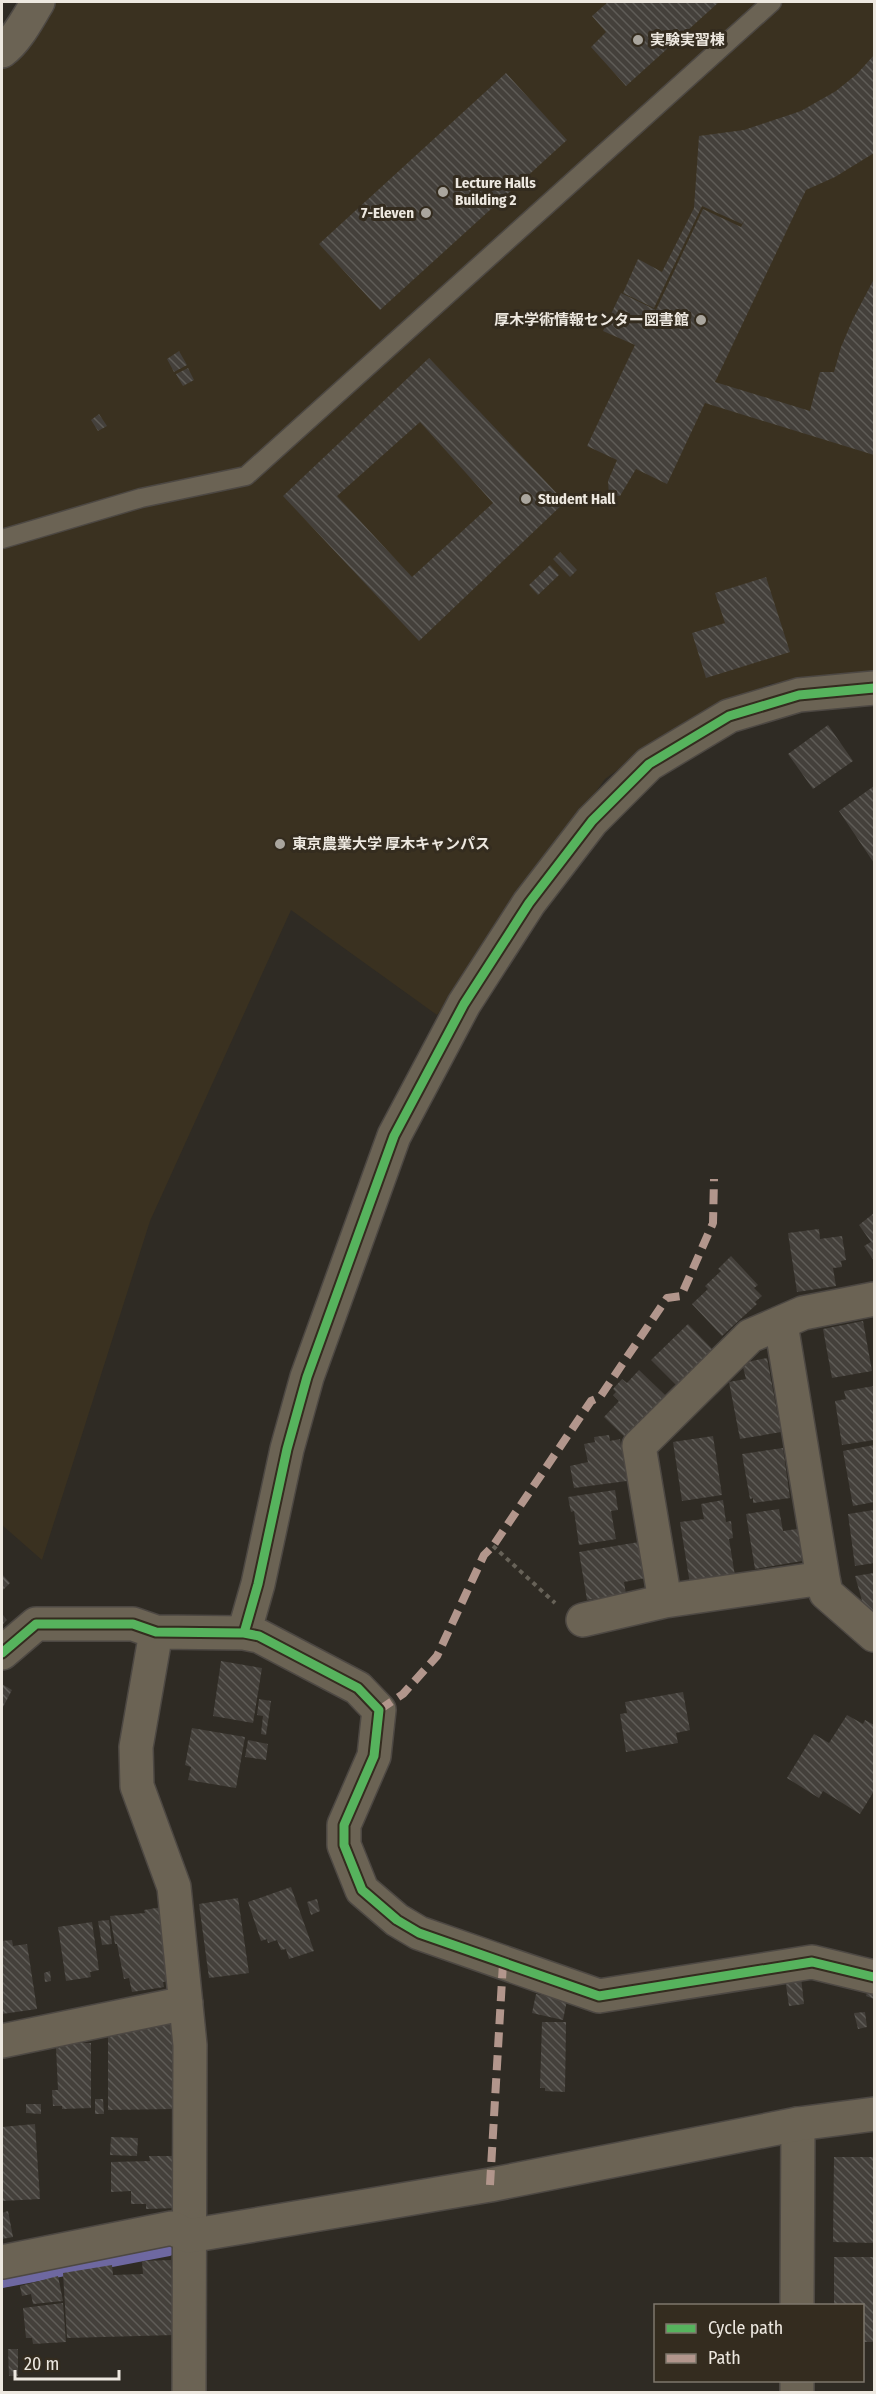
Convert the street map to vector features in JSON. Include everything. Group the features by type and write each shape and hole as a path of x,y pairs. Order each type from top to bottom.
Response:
{"street":[{"path":"2,51 38,2"},
{"path":"244,1633 258,1584 287,1449 308,1377 394,1137 464,1004 529,903 592,821 649,764 729,716 799,696 874,688"},
{"path":"665,1600 639,1446 750,1336 803,1313 874,1299"},
{"path":"781,1324 826,1593 874,1635"},
{"path":"583,1620 665,1600 823,1578"},
{"path":"2,1653 36,1624 133,1624 156,1632 244,1633 259,1636 358,1688 379,1710 374,1756 344,1825 344,1845 362,1890 397,1920 419,1933 599,1996 812,1962 874,1977"},
{"path":"156,1632 136,1747 137,1786 174,1887 190,2045 189,2392"},
{"path":"2,2041 186,2003"},
{"path":"2,2262 172,2228 189,2236 490,2185 798,2124 874,2114"},
{"path":"797,2304 798,2124"}],"lane":[{"path":"2,539 141,498 246,476 772,2"}],"path":[{"path":"493,1546 572,1618 583,1620"}],"shaded area":[{"name":"東京農業大学 厚木キャンパス","path":"49,2 874,2 874,671 770,684 686,721 605,779 437,1015 291,910 150,1221 42,1560 2,1525 2,68 20,52"}],"building":[{"name":"実験実習棟","path":"608,2 719,2 626,86 591,47 606,32 592,16"},
{"path":"874,55 874,153 835,177 806,190 715,382 810,411 820,372 834,372 841,347 853,319 874,279 874,455 705,403 667,484 636,469 620,496 609,495 608,481 617,460 587,446 635,345 603,331 621,293 656,310 703,209 741,227 746,217 742,224 702,206 654,308 623,293 638,259 662,272 694,208 699,136 744,130 801,111 836,91 857,74"},
{"name":"Lecture Halls Building 2","path":"506,73 567,140 380,310 319,244"},
{"path":"179,351 187,365 174,372 167,359"},
{"name":"Student Hall","path":"429,358 565,502 419,641 283,496","holes":["420,422 493,503 412,577 337,496"]},
{"path":"188,368 194,380 183,386 176,374"},
{"path":"99,414 107,426 98,431 91,420"},
{"path":"560,552 577,570 570,577 553,559"},
{"path":"550,565 559,575 538,595 529,585"},
{"path":"766,577 790,652 706,678 692,633 725,623 715,593"},
{"path":"828,725 853,761 813,789 788,754"},
{"path":"874,786 874,863 839,811"},
{"path":"874,1213 874,1261 864,1246 871,1242 859,1225"},
{"path":"819,1229 820,1239 842,1236 846,1260 841,1261 842,1267 833,1268 836,1286 797,1292 788,1233"},
{"path":"731,1256 758,1285 754,1288 762,1296 755,1302 757,1304 722,1336 692,1304 708,1289 705,1286 721,1271 718,1269"},
{"path":"863,1321 872,1371 832,1378 823,1329"},
{"path":"688,1324 714,1351 678,1387 651,1360"},
{"path":"767,1358 781,1432 740,1439 729,1382 746,1379 742,1363"},
{"path":"639,1370 668,1398 628,1440 604,1417 619,1401 613,1395 616,1392 613,1389 622,1379 627,1383"},
{"path":"874,1386 874,1440 842,1445 835,1401 846,1399 844,1391"},
{"path":"609,1435 610,1441 620,1439 627,1481 574,1488 570,1466 588,1462 584,1444 595,1442 594,1437"},
{"path":"713,1436 722,1495 682,1501 673,1442"},
{"path":"874,1445 874,1502 853,1506 843,1451"},
{"path":"783,1448 790,1498 753,1503 753,1498 750,1499 742,1454"},
{"path":"615,1490 618,1510 611,1511 616,1539 579,1545 574,1511 571,1512 568,1497"},
{"path":"723,1500 726,1522 731,1521 733,1538 729,1539 735,1576 690,1584 680,1522 704,1519 701,1504"},
{"path":"779,1509 783,1531 797,1529 802,1561 755,1569 746,1514"},
{"path":"874,1510 874,1563 855,1566 848,1514"},
{"path":"639,1542 646,1578 624,1582 626,1594 587,1600 579,1552"},
{"path":"874,1573 874,1614 863,1604 855,1576"},
{"path":"2,1574 10,1583 2,1591"},
{"path":"2,1614 7,1620 2,1625"},
{"path":"221,1661 262,1668 253,1723 213,1716"},
{"path":"2,1684 12,1690 2,1709"},
{"path":"683,1692 690,1730 676,1733 678,1743 626,1752 620,1714 627,1713 625,1702"},
{"path":"259,1699 271,1701 266,1735 261,1734 263,1716 257,1715"},
{"path":"847,1715 863,1724 865,1720 874,1725 874,1791 860,1814 823,1791 819,1798 787,1778 814,1734 829,1743"},
{"path":"192,1728 245,1737 236,1788 188,1780 191,1767 185,1765"},
{"path":"248,1740 268,1744 266,1760 245,1757"},
{"path":"291,1887 314,1951 289,1959 286,1949 281,1950 277,1940 268,1943 267,1939 261,1941 248,1902"},
{"path":"238,1898 249,1973 209,1978 199,1904"},
{"path":"317,1899 320,1911 311,1915 307,1902"},
{"path":"162,1907 173,1980 163,1982 164,1987 132,1992 129,1978 124,1979 110,1916 145,1913 144,1910"},
{"path":"109,1920 112,1944 102,1945 98,1921"},
{"path":"92,1922 99,1970 90,1972 91,1977 66,1981 58,1927"},
{"path":"12,1940 13,1946 27,1944 37,2009 2,2014 2,1941"},
{"path":"50,1971 51,1981 45,1982 44,1973"},
{"path":"801,1977 804,2004 789,2006 785,1978"},
{"path":"868,1989 874,1991 874,1999 866,1996"},
{"path":"536,1994 567,2000 563,2020 532,2013"},
{"path":"865,2012 867,2027 858,2029 854,2013"},
{"path":"174,2021 174,2109 108,2110 108,2032 134,2032 134,2026"},
{"path":"542,2022 566,2022 565,2092 545,2091 545,2088 540,2088"},
{"path":"58,2041 91,2043 91,2108 62,2109 62,2106 53,2106 52,2090 58,2090 56,2047 59,2048"},
{"path":"95,2099 103,2099 104,2114 95,2114"},
{"path":"26,2104 41,2104 41,2114 26,2113"},
{"path":"35,2124 40,2199 2,2201 2,2127"},
{"path":"111,2137 138,2138 137,2156 110,2155"},
{"path":"149,2156 176,2156 176,2208 146,2209 146,2204 131,2204 131,2191 111,2192 111,2162 150,2161"},
{"path":"834,2157 874,2157 874,2243 833,2242"},
{"path":"8,2211 13,2237 2,2239 2,2213"},
{"path":"834,2257 874,2257 874,2342 864,2342 864,2304 834,2304"},
{"path":"171,2260 174,2335 67,2338 63,2273 112,2265 113,2275 143,2274 142,2261"},
{"path":"58,2276 63,2301 33,2304 31,2294 22,2296 20,2286"},
{"path":"63,2303 66,2342 33,2344 32,2338 26,2338 23,2308"},
{"path":"8,2349 18,2349 18,2376 9,2376"}],"waterway":[{"path":"2,2283 169,2251"}],"marked path":[{"path":"379,1710 403,1694 437,1656 484,1555 493,1546 591,1401 600,1397 667,1298 681,1296 713,1223 714,1179"},
{"path":"490,2185 503,1963"}],"cycle path":[{"path":"244,1633 258,1584 287,1449 307,1377 394,1136 464,1004 529,903 592,821 649,764 729,716 799,695 874,688"},
{"path":"2,1653 36,1624 133,1624 156,1632 244,1633 259,1636 358,1688 379,1710 374,1756 344,1825 344,1845 362,1890 397,1920 419,1933 599,1996 812,1962 874,1977"}],"place":[{"name":"実験実習棟","path":"638,40"},
{"name":"Lecture Halls Building 2","path":"443,192"},
{"name":"7-Eleven","path":"426,213"},
{"name":"厚木学術情報センター図書館","path":"701,320"},
{"name":"Student Hall","path":"526,499"},
{"name":"東京農業大学 厚木キャンパス","path":"280,844"}]}
